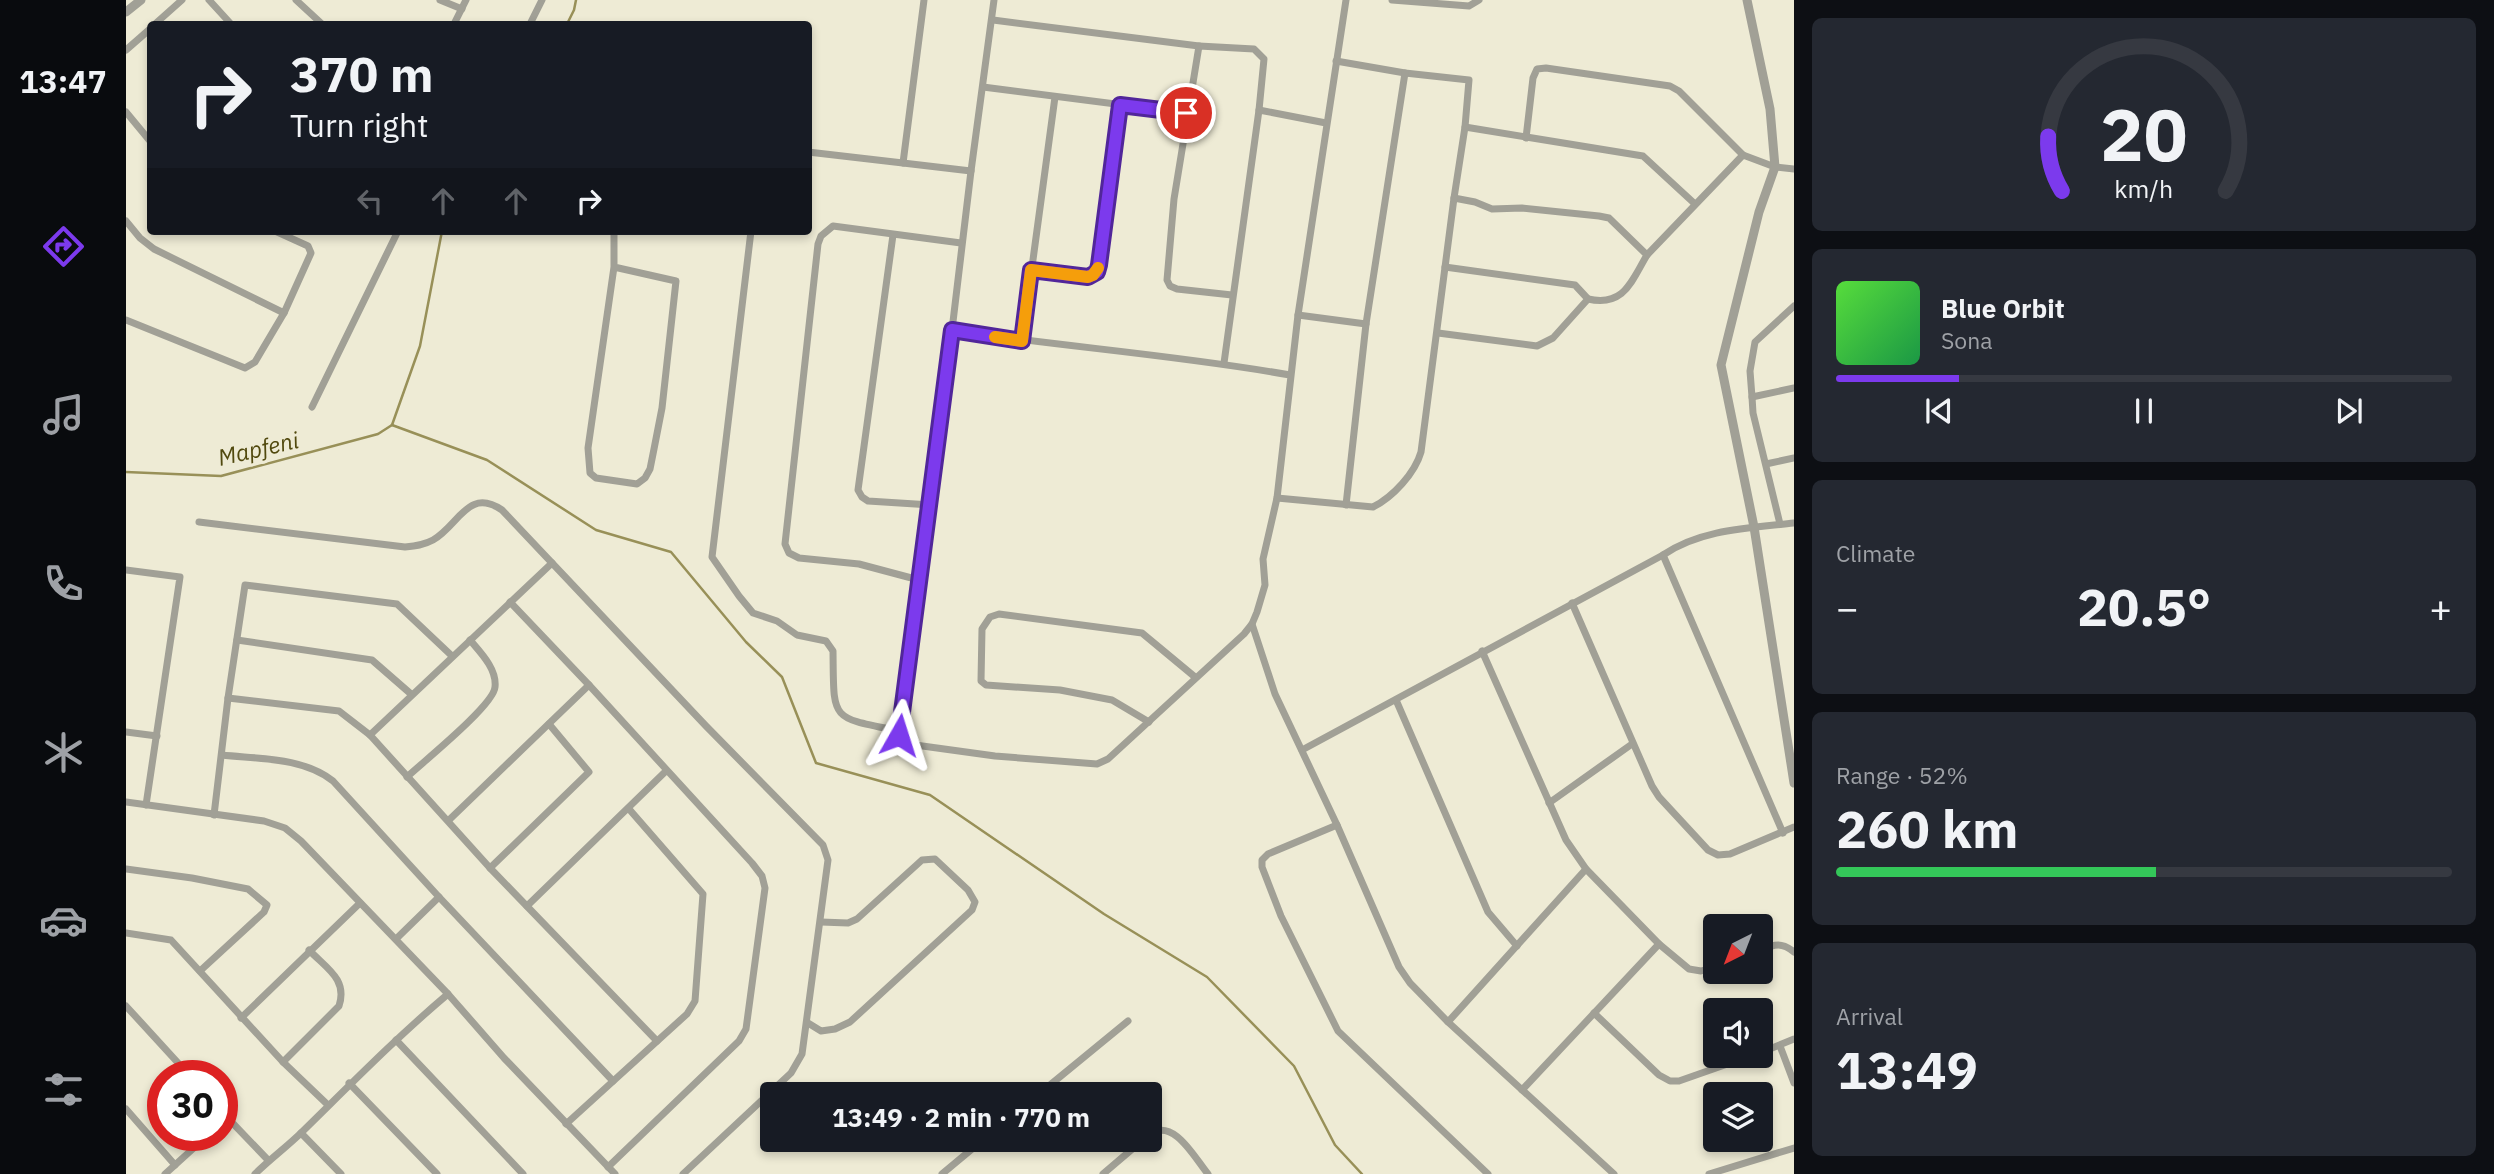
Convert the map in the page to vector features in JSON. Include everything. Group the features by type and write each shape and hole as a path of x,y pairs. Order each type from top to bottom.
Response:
{"street":[{"path":"126,12 141,0"},
{"path":"158,21 182,0"},
{"path":"209,0 228,21"},
{"path":"296,0 319,21"},
{"path":"440,0 461,9"},
{"path":"455,21 466,0"},
{"path":"532,21 542,0"},
{"path":"903,163 924,0"},
{"path":"995,0 961,243 931,505 899,731 903,741 908,744 995,756 1097,764 1108,759 1179,695 1252,624 1265,585 1263,559 1277,498 1298,315 1346,0"},
{"path":"1392,0 1469,6 1479,0"},
{"path":"1747,0 1770,109 1775,167 1759,212 1721,365 1754,527 1794,783"},
{"path":"993,20 1199,46 1254,50 1260,54 1264,60 1259,110 1224,363"},
{"path":"126,50 147,32"},
{"path":"1199,46 1174,199 1167,280 1170,286 1177,289 1232,295"},
{"path":"1277,498 1373,506 1379,504 1415,469 1421,452 1438,333 1469,80 1405,73 1336,61"},
{"path":"1526,138 1533,78 1537,69 1546,68 1670,86 1679,91 1743,155 1775,167 1794,169"},
{"path":"1346,505 1366,324 1405,73"},
{"path":"983,87 1186,113"},
{"path":"1022,341 1055,97"},
{"path":"1031,270 1088,277 1097,272 1120,105"},
{"path":"1259,110 1326,123"},
{"path":"126,112 147,137"},
{"path":"1465,127 1632,152 1643,156 1695,204"},
{"path":"812,152 971,171"},
{"path":"1445,267 1575,285 1588,299 1606,301 1625,292 1647,255 1743,155"},
{"path":"1454,198 1492,209 1522,208 1599,216 1609,219 1647,255"},
{"path":"126,221 139,238 155,249 284,313"},
{"path":"919,580 859,564 799,558 789,553 785,544 821,236 833,226 961,243"},
{"path":"126,320 245,368 256,362 284,313 311,253 308,246 284,235"},
{"path":"312,407 396,235"},
{"path":"614,235 614,267 587,463 590,473 596,478 637,484 645,478 650,469 662,408 676,281 614,267"},
{"path":"751,235 712,557 753,613 777,621 797,635 826,641 830,645 833,651 834,697 836,708 841,714 852,721 899,731"},
{"path":"893,235 858,490 862,498 868,501 931,505"},
{"path":"1438,333 1537,346 1553,338 1588,299"},
{"path":"1780,524 1753,413 1750,371 1755,342 1794,306"},
{"path":"1298,315 1366,324"},
{"path":"952,330 1022,341 1224,363 1290,375"},
{"path":"1752,397 1794,388"},
{"path":"1766,464 1794,458"},
{"path":"199,522 405,547 434,540 475,504 484,501 502,510 822,845 828,860 802,1054 790,1073 683,1174"},
{"path":"1302,750 1678,545 1705,535 1794,523"},
{"path":"1663,555 1783,833"},
{"path":"370,735 552,563"},
{"path":"126,570 180,577 146,805"},
{"path":"214,815 245,585 397,604 452,656"},
{"path":"510,602 752,863 762,876 765,888 746,1029 739,1041 608,1167"},
{"path":"1572,603 1632,744 1659,797 1708,849 1718,855 1730,854 1794,827"},
{"path":"1149,722 1112,700 1060,690 986,685 981,681 982,629 985,622 999,614 1142,633 1149,636 1195,677"},
{"path":"1252,624 1275,694 1337,825 1399,967 1410,984 1615,1174"},
{"path":"237,640 372,660 411,694"},
{"path":"407,777 483,708 495,692 495,676 470,640"},
{"path":"1482,652 1566,840 1586,869 1659,944 1689,969 1703,970"},
{"path":"449,820 589,685"},
{"path":"228,698 339,711 370,735 490,868 657,1041"},
{"path":"1396,700 1488,912 1517,946"},
{"path":"490,868 589,772 549,724"},
{"path":"126,732 157,736"},
{"path":"1549,803 1632,744"},
{"path":"222,755 308,766 333,780 613,1082"},
{"path":"527,906 666,771"},
{"path":"126,802 264,821 285,828 302,841 396,939 615,1174"},
{"path":"566,1124 687,1014 695,1001 703,894 629,809"},
{"path":"1337,825 1268,854 1262,860 1262,867 1281,916 1338,1031 1488,1174"},
{"path":"808,1023 821,1031 835,1030 850,1022 972,910 975,902 968,890 935,859 928,858 922,860 857,919 848,923 821,922"},
{"path":"126,869 248,889 267,905 264,912 200,971"},
{"path":"1448,1022 1586,869"},
{"path":"396,939 439,897"},
{"path":"242,1018 360,903"},
{"path":"126,933 171,940 283,1062 328,1105"},
{"path":"1522,1090 1659,944"},
{"path":"1773,945 1785,945 1794,952"},
{"path":"283,1062 339,1006 344,993 341,983 309,950"},
{"path":"255,1174 301,1133 349,1083 448,994"},
{"path":"126,1006 175,1060"},
{"path":"1594,1013 1659,1075 1670,1081 1679,1082 1717,1068"},
{"path":"1054,1082 1128,1021"},
{"path":"1773,1048 1794,1039"},
{"path":"396,1040 523,1174"},
{"path":"1780,1046 1794,1083"},
{"path":"349,1083 437,1174"},
{"path":"126,1109 175,1165"},
{"path":"1162,1128 1176,1135 1208,1174"},
{"path":"238,1131 268,1160"},
{"path":"301,1133 341,1174"},
{"path":"1709,1174 1794,1148"},
{"path":"165,1174 190,1151"},
{"path":"942,1174 968,1152"},
{"path":"1103,1174 1129,1152"}],"waterway":[{"path":"568,21 576,0"},
{"path":"392,425 420,346 441,235"},
{"path":"392,425 487,460 596,530 671,552 746,642 782,677 816,763 930,795 1104,914 1207,977 1294,1066 1335,1145 1362,1174"},
{"name":"Mapfeni","path":"126,472 221,476 378,434 392,425"}],"slow traffic":[{"path":"995,337 1022,341 1031,270 1088,277 1097,272 1098,268"}],"route":[{"path":"899,735 952,330 1022,341 1031,270 1088,277 1097,272 1120,105 1186,113"}]}
